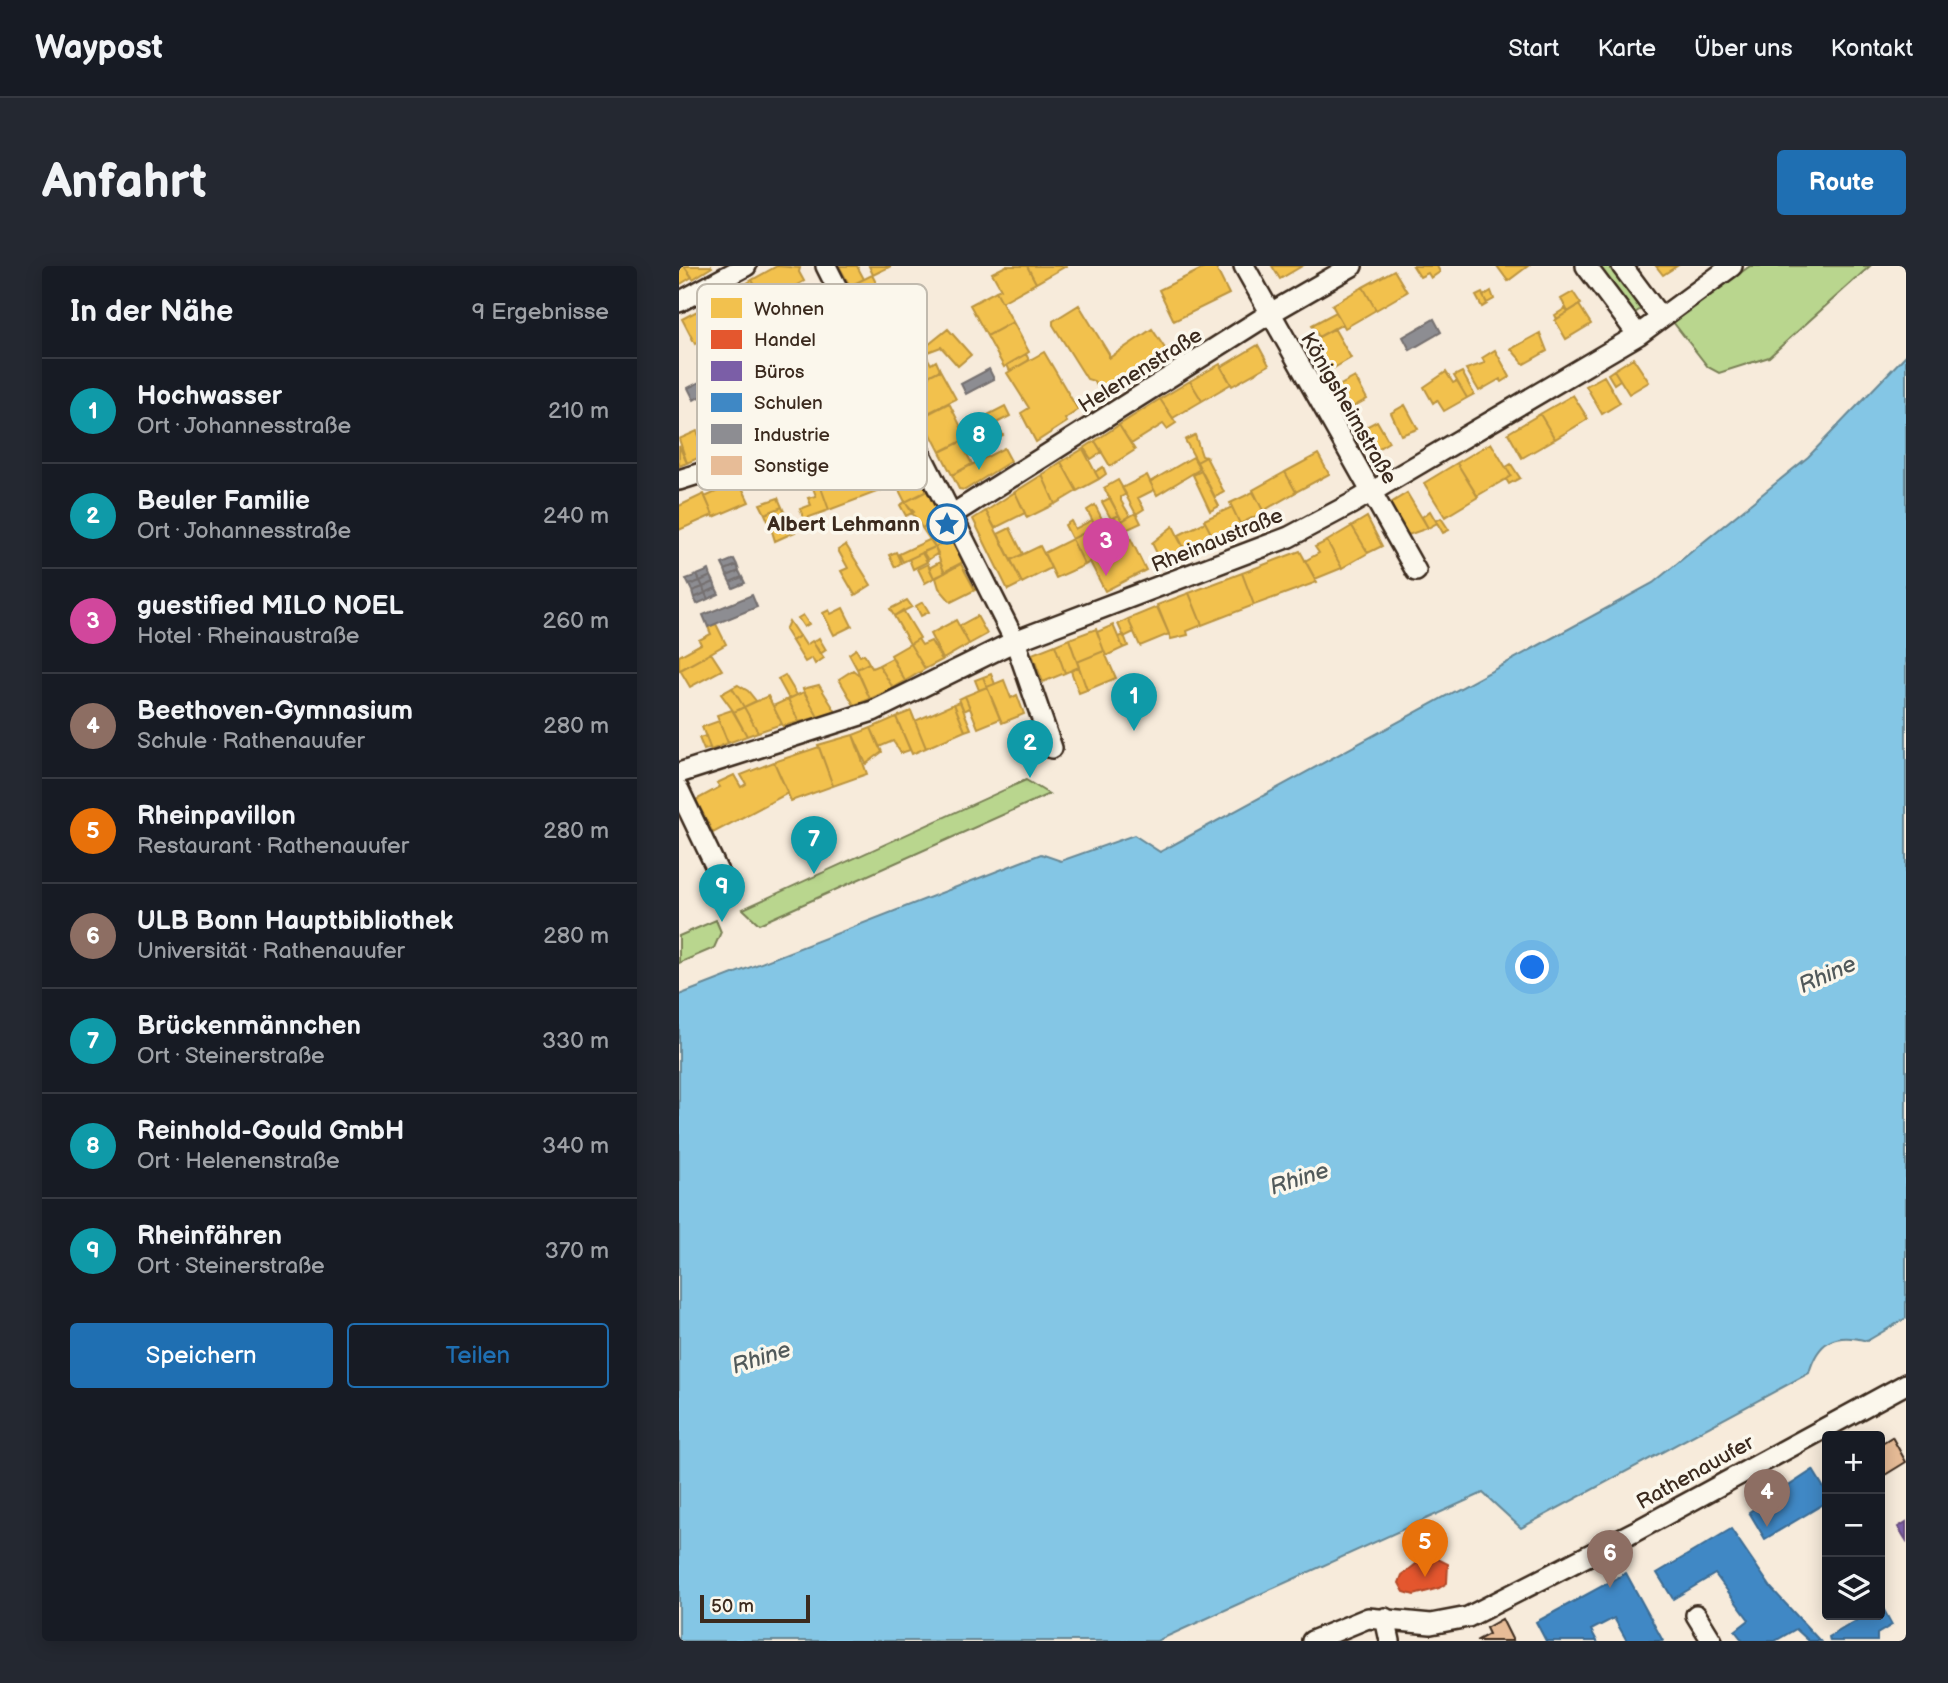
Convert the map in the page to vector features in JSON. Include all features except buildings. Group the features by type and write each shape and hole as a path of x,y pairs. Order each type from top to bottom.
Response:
{"street":[{"path":"712,284 745,266"},
{"path":"826,266 835,284"},
{"name":"Königsheimstraße","path":"1244,266 1416,571"},
{"name":"Helenenstraße","path":"953,514 1269,314 1352,266"},
{"path":"1585,266 1638,335"},
{"path":"1622,266 1660,317"},
{"name":"Rheinaustraße","path":"679,773 873,711 1015,641 1264,547 1370,492 1638,335 1732,266"},
{"path":"679,302 697,292"},
{"path":"927,464 1015,641 1052,748"},
{"path":"679,480 697,474"},
{"path":"679,790 724,884"},
{"name":"Rathenauufer","path":"1312,1641 1360,1620 1385,1618 1431,1624 1468,1617 1634,1532 1906,1384"},
{"path":"1696,1615 1712,1641"},
{"path":"1385,1618 1390,1641"}],"green space":[{"path":"1593,266 1615,266 1644,307 1630,316"},
{"path":"1750,266 1870,266 1769,357 1719,373 1708,367 1673,322"},
{"path":"1026,780 1049,794 759,924 743,909"},
{"path":"716,920 721,932 714,948 679,963 679,936"}],"water":[{"name":"Rhine","path":"1906,355 1906,1318 1867,1341 1846,1338 1829,1342 1817,1353 1809,1373 1521,1528 1483,1493 1157,1641 679,1641 679,995 1041,854 1061,861 1134,835 1160,852 1653,583 1808,457"}],"place":[{"name":"Reinhold-Gould GmbH","path":"979,470"},
{"name":"Albert Lehmann","path":"947,524"},
{"name":"guestified MILO NOEL","path":"1106,576"},
{"name":"Hochwasser","path":"1134,731"},
{"name":"Beuler Familie","path":"1030,778"},
{"name":"Brückenmännchen","path":"814,874"},
{"name":"Rheinfähren","path":"722,922"},
{"name":"Beethoven-Gymnasium","path":"1767,1527"},
{"name":"Rheinpavillon","path":"1425,1577"},
{"name":"ULB Bonn Hauptbibliothek","path":"1610,1588"}]}
